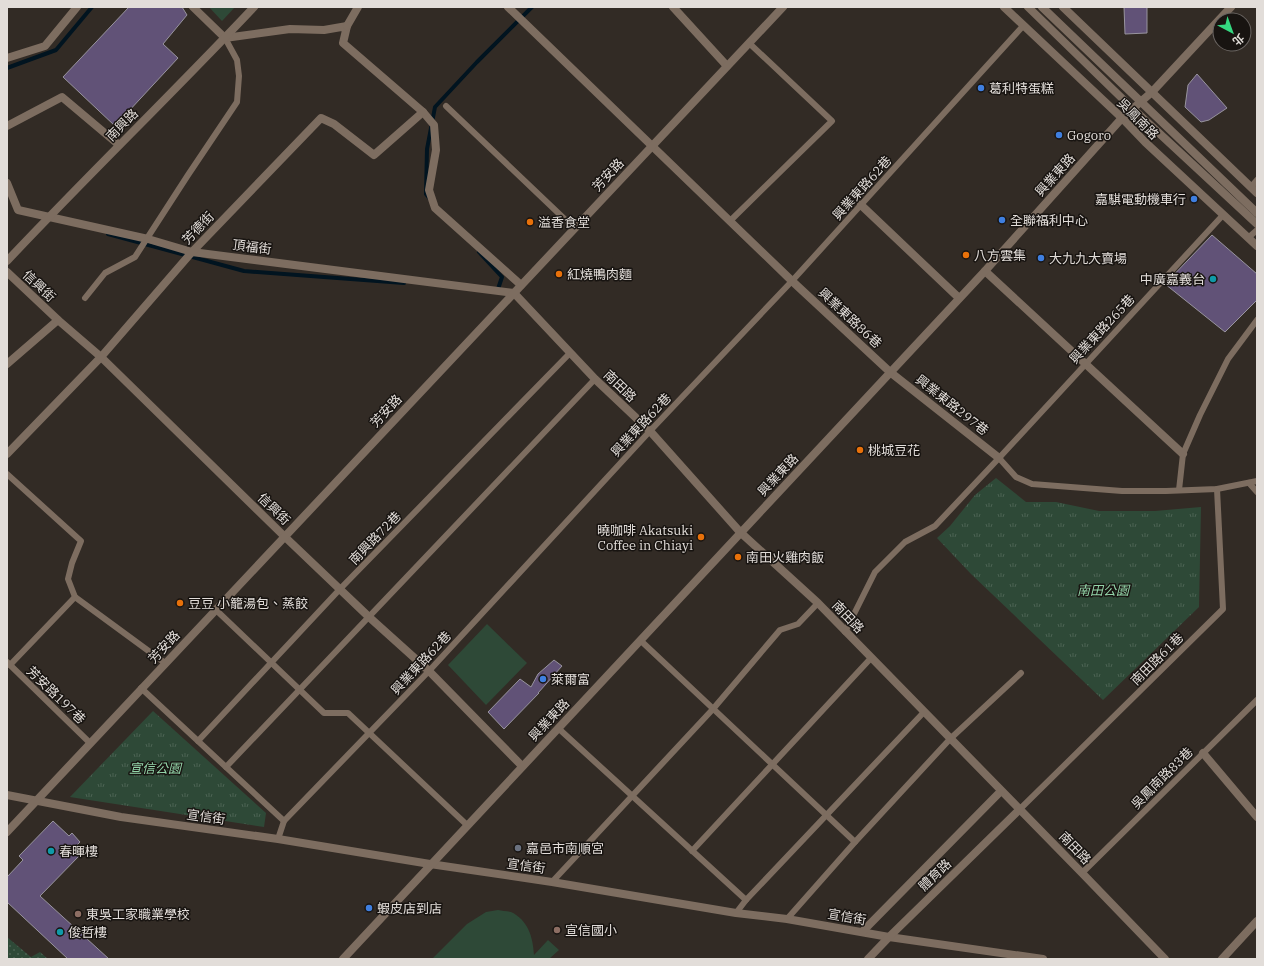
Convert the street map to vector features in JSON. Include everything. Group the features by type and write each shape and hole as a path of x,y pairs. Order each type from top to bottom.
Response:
{"street":[{"path":"7,58 45,46 77,7"},
{"path":"193,7 225,38 290,29 324,30 347,26"},
{"name":"南興路","path":"7,261 48,217 254,7"},
{"path":"358,7 347,26 343,43 423,112 434,125 436,150 429,190 435,208 520,285"},
{"name":"興業東路86巷","path":"508,7 792,281 890,372"},
{"path":"673,7 727,66"},
{"name":"芳安路","path":"7,832 783,7"},
{"name":"吳鳳南路","path":"1004,7 1122,118 1145,142 1257,246"},
{"name":"吳鳳南路","path":"1028,7 1132,108 1257,224"},
{"name":"吳鳳南路","path":"1042,7 1257,214"},
{"path":"1064,7 1257,193"},
{"name":"興業東路","path":"343,959 430,864 960,298 1122,118 1152,92 1231,7"},
{"path":"7,126 62,97 119,145"},
{"name":"芳德街","path":"7,454 101,357 192,252 321,118 334,124 374,155 423,112"},
{"name":"頂福街","path":"7,183 18,210 148,238 192,252 514,292"},
{"path":"862,205 960,298"},
{"path":"985,271 1183,454"},
{"name":"信興街","path":"7,272 58,320 101,357 284,536 369,617 429,671 522,766"},
{"name":"南田路","path":"514,292 595,379 650,431 740,532 818,603 1165,959"},
{"path":"7,364 58,320"},
{"name":"興業東路297巷","path":"890,372 999,458"},
{"path":"1203,753 1257,817"},
{"path":"863,931 1001,791"},
{"name":"宣信街","path":"7,795 121,817 278,839 552,882 736,913 787,919 863,931 889,937 1043,959"},
{"name":"體育路","path":"868,959 1020,809"},
{"path":"1222,959 1257,921"}],"lane":[{"name":"興業東路62巷","path":"278,839 284,821 429,671 650,431 792,281 1023,26"},
{"path":"85,298 105,273 135,257 237,102 239,76 237,60 225,38"},
{"path":"730,221 832,121 749,43"},
{"path":"446,106 574,228"},
{"path":"1251,187 1257,180"},
{"name":"興業東路265巷","path":"845,632 875,572 905,542 935,526 1223,215"},
{"path":"1248,238 1257,230"},
{"path":"1179,490 1183,454 1200,415 1228,359 1257,320"},
{"name":"南興路72巷","path":"198,741 340,589 570,353"},
{"path":"226,767 595,379"},
{"path":"999,458 1016,477 1032,484 1122,491 1166,491 1217,489 1257,481"},
{"path":"7,474 81,541 68,579 75,597 165,663"},
{"path":"1249,482 1257,492"},
{"name":"南田路61巷","path":"1020,809 1223,609 1217,489"},
{"path":"8,663 75,597"},
{"path":"552,882 714,710 780,630 798,624 818,603"},
{"path":"216,609 324,713 348,713 467,825"},
{"path":"640,640 855,842"},
{"path":"692,851 871,658"},
{"name":"芳安路197巷","path":"8,663 90,743"},
{"path":"787,919 855,842 950,740 1021,673"},
{"path":"141,688 284,821"},
{"name":"吳鳳南路83巷","path":"1082,873 1257,700"},
{"path":"736,913 746,900 924,712"},
{"path":"558,728 746,900"}],"green space":[{"path":"209,7 235,7 222,21"},
{"name":"南田公園","path":"996,478 1026,502 1056,502 1099,511 1155,511 1201,507 1199,607 1103,700 971,574 937,538 950,526 975,495"},
{"path":"487,624 527,663 486,705 448,665"},
{"name":"宣信公園","path":"153,711 266,813 264,827 70,797"},
{"path":"498,910 511,912 522,920 531,936 534,955 548,940 559,950 549,959 432,959 467,924 486,912"},
{"path":"7,937 31,957 40,952 48,959 7,959"}],"building":[{"path":"129,7 182,7 187,15 163,44 178,58 115,126 63,77"},
{"path":"1124,7 1147,7 1147,33 1125,34"},
{"path":"1197,74 1227,108 1209,120 1201,122 1185,107 1188,85"},
{"name":"中廣嘉義台","path":"1212,235 1257,274 1257,300 1225,332 1165,284"},
{"path":"554,660 562,666 539,693 504,729 488,712 520,679 531,687 538,674"},
{"path":"53,821 69,836 72,833 80,842 74,848 80,855 40,896 109,959 68,959 7,902 7,877 23,860 19,856"}],"waterway":[{"path":"7,68 56,50 92,7"},
{"path":"430,199 426,194 427,149 435,107 532,7"},
{"path":"108,234 244,271 404,283"},
{"path":"479,252 502,277 498,289 495,289"}],"place":[{"name":"葛利特蛋糕","path":"981,88"},
{"name":"Gogoro","path":"1059,135"},
{"name":"嘉騏電動機車行","path":"1194,199"},
{"name":"全聯福利中心","path":"1002,220"},
{"name":"溢香食堂","path":"530,222"},
{"name":"八方雲集","path":"966,255"},
{"name":"大九九大賣場","path":"1041,258"},
{"name":"紅燒鴨肉麵","path":"559,274"},
{"name":"中廣嘉義台","path":"1213,279"},
{"name":"桃城豆花","path":"860,450"},
{"name":"曉咖啡 Akatsuki Coffee in Chiayi","path":"701,537"},
{"name":"南田火雞肉飯","path":"738,557"},
{"name":"豆豆 小籠湯包、蒸餃","path":"180,603"},
{"name":"萊爾富","path":"543,679"},
{"name":"嘉邑市南順宮","path":"518,848"},
{"name":"春暉樓","path":"51,851"},
{"name":"蝦皮店到店","path":"369,908"},
{"name":"東吳工家職業學校","path":"78,914"},
{"name":"宣信國小","path":"557,930"},
{"name":"俊哲樓","path":"60,932"}]}
